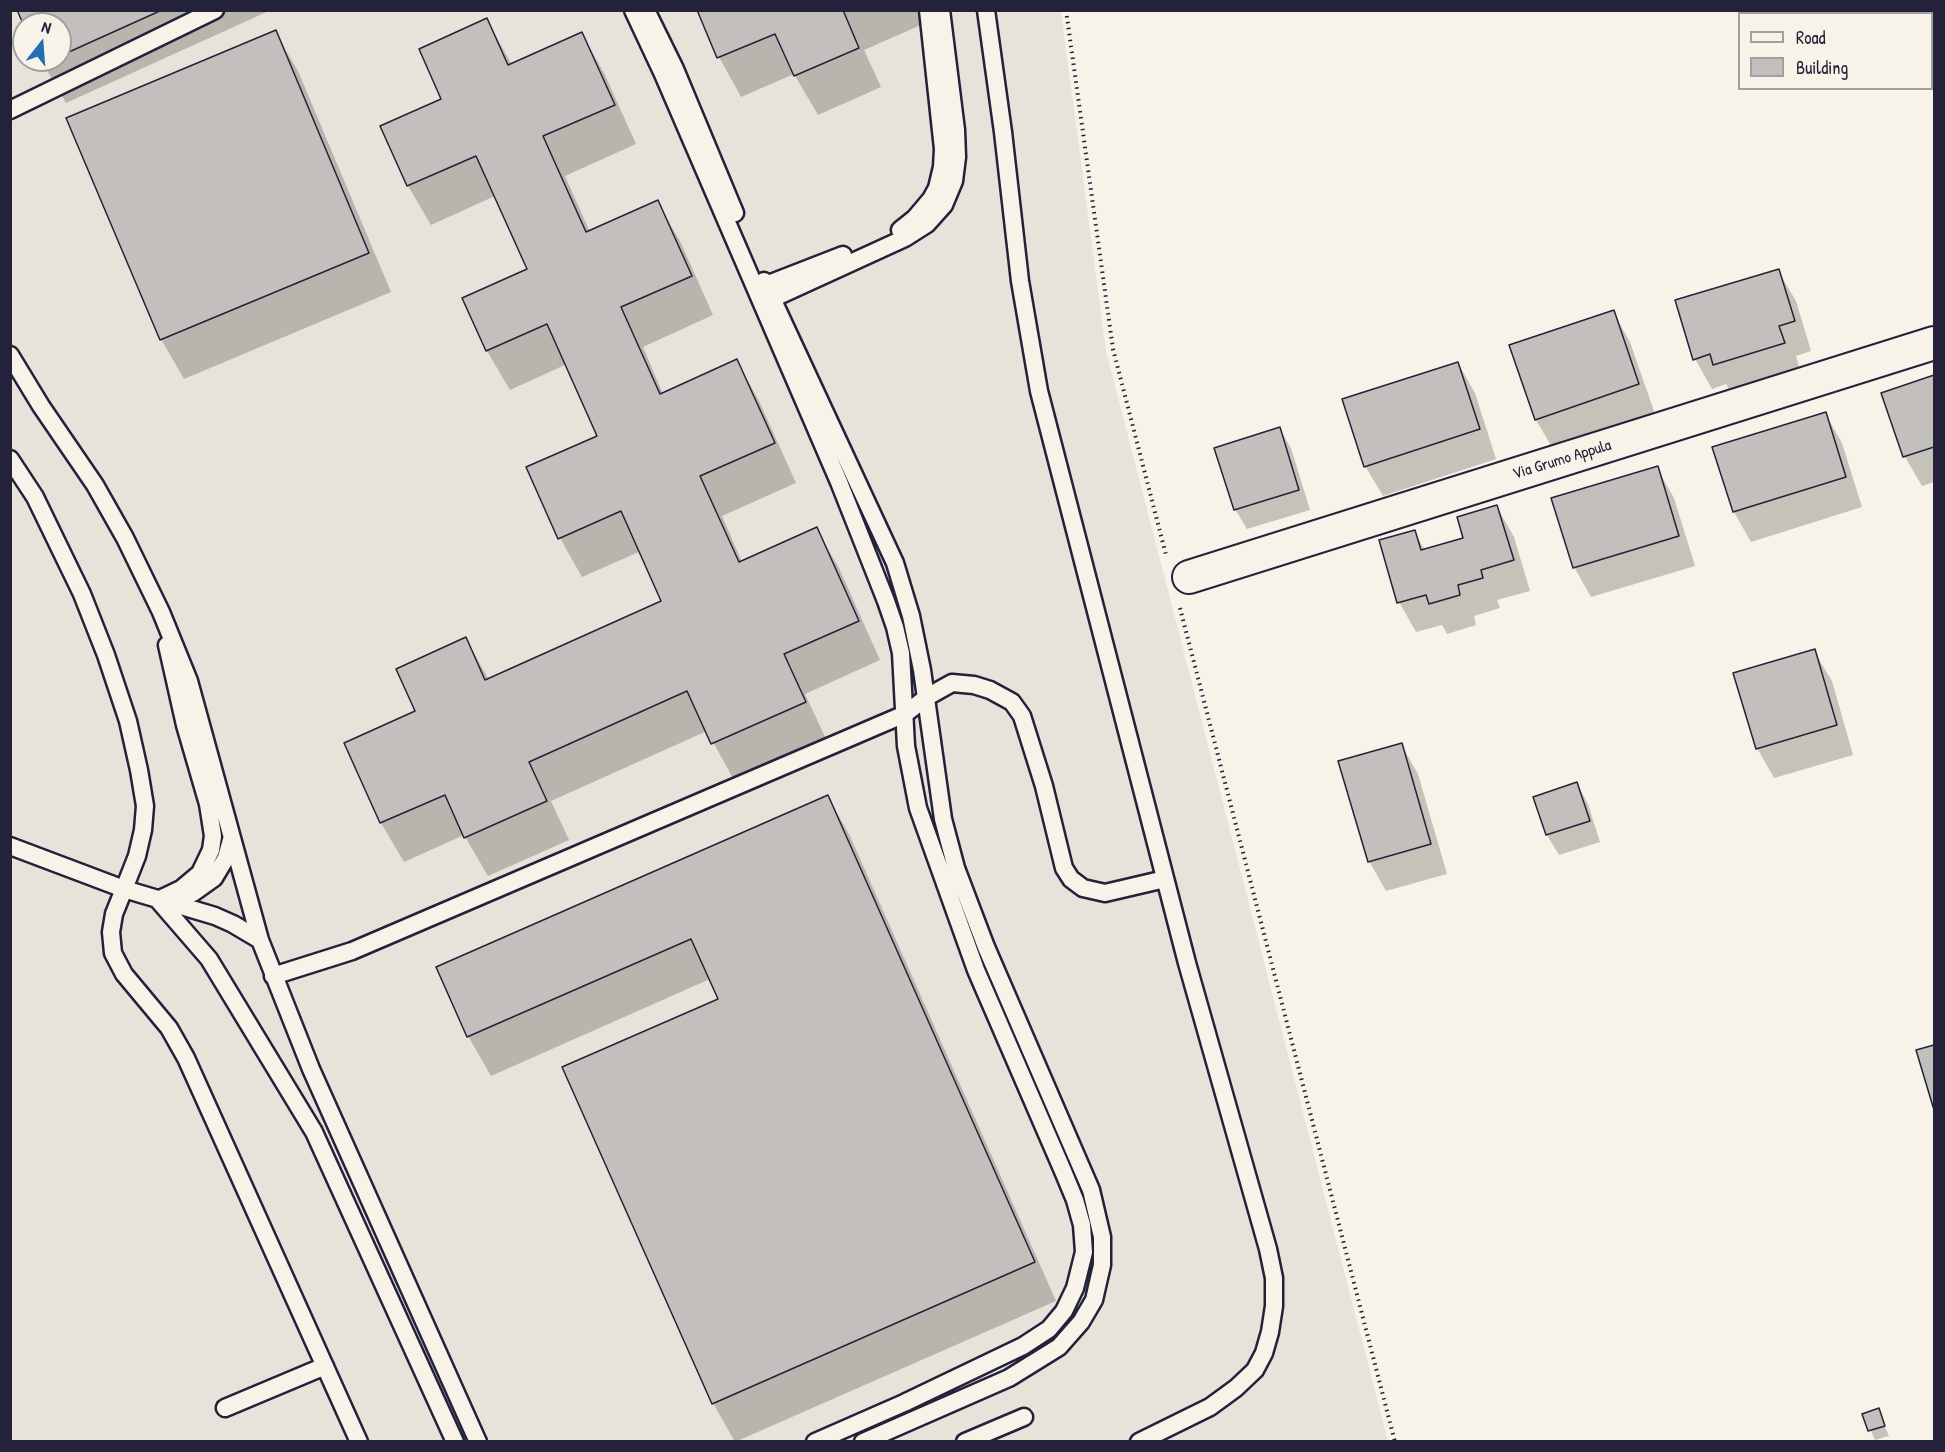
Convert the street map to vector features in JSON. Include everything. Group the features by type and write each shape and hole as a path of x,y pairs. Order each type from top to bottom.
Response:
{"street":[{"name":"Via Grumo Appula","path":"1179,580 1935,343"}],"lane":[{"path":"10,110 215,10"},
{"path":"633,10 764,294 896,563 911,616 927,697 943,819 956,868 982,937 1091,1190 1102,1237 1102,1265 1094,1300 1076,1329 1048,1355 1009,1378 864,1442"},
{"path":"646,10 675,69 890,613 901,653 904,714 912,784 926,835 976,970 1075,1200 1082,1225 1084,1251 1076,1288 1058,1320 1037,1338 914,1398 815,1442"},
{"path":"764,294 892,234 915,218 931,199 941,175 943,156 928,10"},
{"path":"764,294 905,238 927,224 944,205 954,181 957,157 956,130 941,10"},
{"path":"986,10 1021,290 1034,369 1166,879 1274,1278 1274,1306 1270,1332 1264,1353 1254,1370 1246,1379 1209,1407 1138,1442"},
{"path":"10,355 41,406 105,500 161,612 189,681 260,940 273,976 311,1069 478,1442"},
{"path":"10,459 35,497 82,594 128,721 139,770 145,806 143,830 137,856 114,914 111,932 113,953 124,974 169,1028 186,1058 358,1442"},
{"path":"158,900 181,889 200,873 211,850 213,836 208,804 172,674 161,612"},
{"path":"273,976 352,951 904,714 927,697 952,683 974,685 998,693 1018,709 1025,721 1044,786 1064,868 1076,884 1106,893 1166,879"},
{"path":"158,900 193,893 204,886 220,869 230,848 232,837"},
{"path":"10,846 124,889 215,916 260,940"},
{"path":"158,900 209,960 314,1132 455,1442"},
{"path":"225,1408 325,1366"},
{"path":"965,1442 1024,1418"}],"path":[{"path":"1066,10 1113,349 1179,580 1395,1442"}],"shaded area":[{"path":"10,11 1061,11 1106,351 1388,1441 11,1441"}],"building":[{"path":"17,10 162,10 72,51 72,12 18,12"},
{"path":"697,10 843,10 859,48 794,76 775,34 717,58"},
{"path":"487,18 508,65 582,32 615,105 543,136 586,232 658,200 692,276 621,307 660,394 737,359 775,443 700,476 739,562 817,527 859,621 784,654 806,702 711,744 687,691 529,762 547,801 464,838 445,795 380,823 344,743 415,711 396,669 466,637 485,680 661,601 621,511 558,539 526,467 597,436 547,324 486,351 462,298 527,269 476,156 407,186 380,126 441,99 419,49"},
{"path":"276,30 369,253 160,340 66,118"},
{"path":"1779,269 1795,321 1779,326 1785,343 1713,365 1710,354 1693,360 1675,300"},
{"path":"1614,310 1639,384 1535,420 1509,345"},
{"path":"1458,362 1480,429 1364,467 1342,399"},
{"path":"1934,375 1934,447 1903,457 1881,393"},
{"path":"1826,412 1846,477 1733,512 1712,447"},
{"path":"1280,427 1299,490 1234,510 1214,448"},
{"path":"1658,466 1679,536 1573,568 1551,498"},
{"path":"1497,505 1514,560 1481,570 1483,578 1458,585 1460,595 1429,604 1426,595 1397,603 1379,540 1415,530 1421,550 1463,538 1457,517"},
{"path":"1815,649 1837,725 1756,749 1733,673"},
{"path":"1402,743 1431,844 1368,862 1338,761"},
{"path":"1577,782 1590,821 1546,835 1533,797"},
{"path":"828,795 1035,1262 712,1404 562,1067 718,999 691,939 467,1037 436,967"},
{"path":"1934,1045 1934,1110 1916,1050"},
{"path":"1879,1408 1885,1426 1868,1431 1862,1414"}]}
